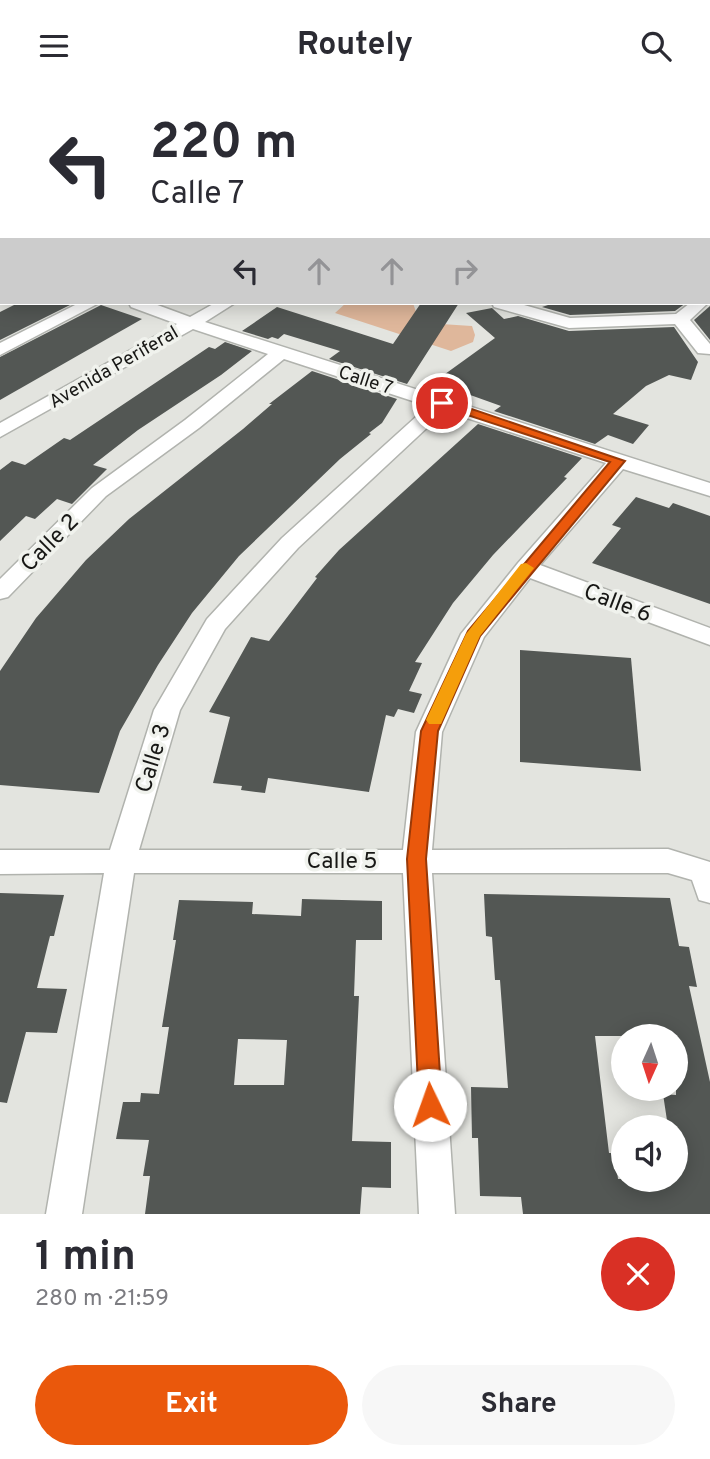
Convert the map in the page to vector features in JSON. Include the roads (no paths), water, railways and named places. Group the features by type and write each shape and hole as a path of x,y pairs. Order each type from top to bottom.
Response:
{"street":[{"path":"0,350 87,305"},
{"name":"Calle 7","path":"142,305 190,323 710,490"},
{"name":"Avenida Periferal","path":"0,431 223,305"},
{"path":"518,305 569,323 680,319 698,305"},
{"path":"518,305 528,328"},
{"path":"680,319 704,349 710,349"},
{"name":"Calle 2","path":"0,592 99,492 192,424 283,351"},
{"name":"Calle 3","path":"64,1214 121,861 167,710 215,625 290,543 442,403"},
{"path":"436,1214 416,859 429,731 473,634 619,461"},
{"name":"Calle 6","path":"526,568 710,637"},
{"name":"Calle 5","path":"0,862 416,859 668,861 705,873 710,891"}]}
